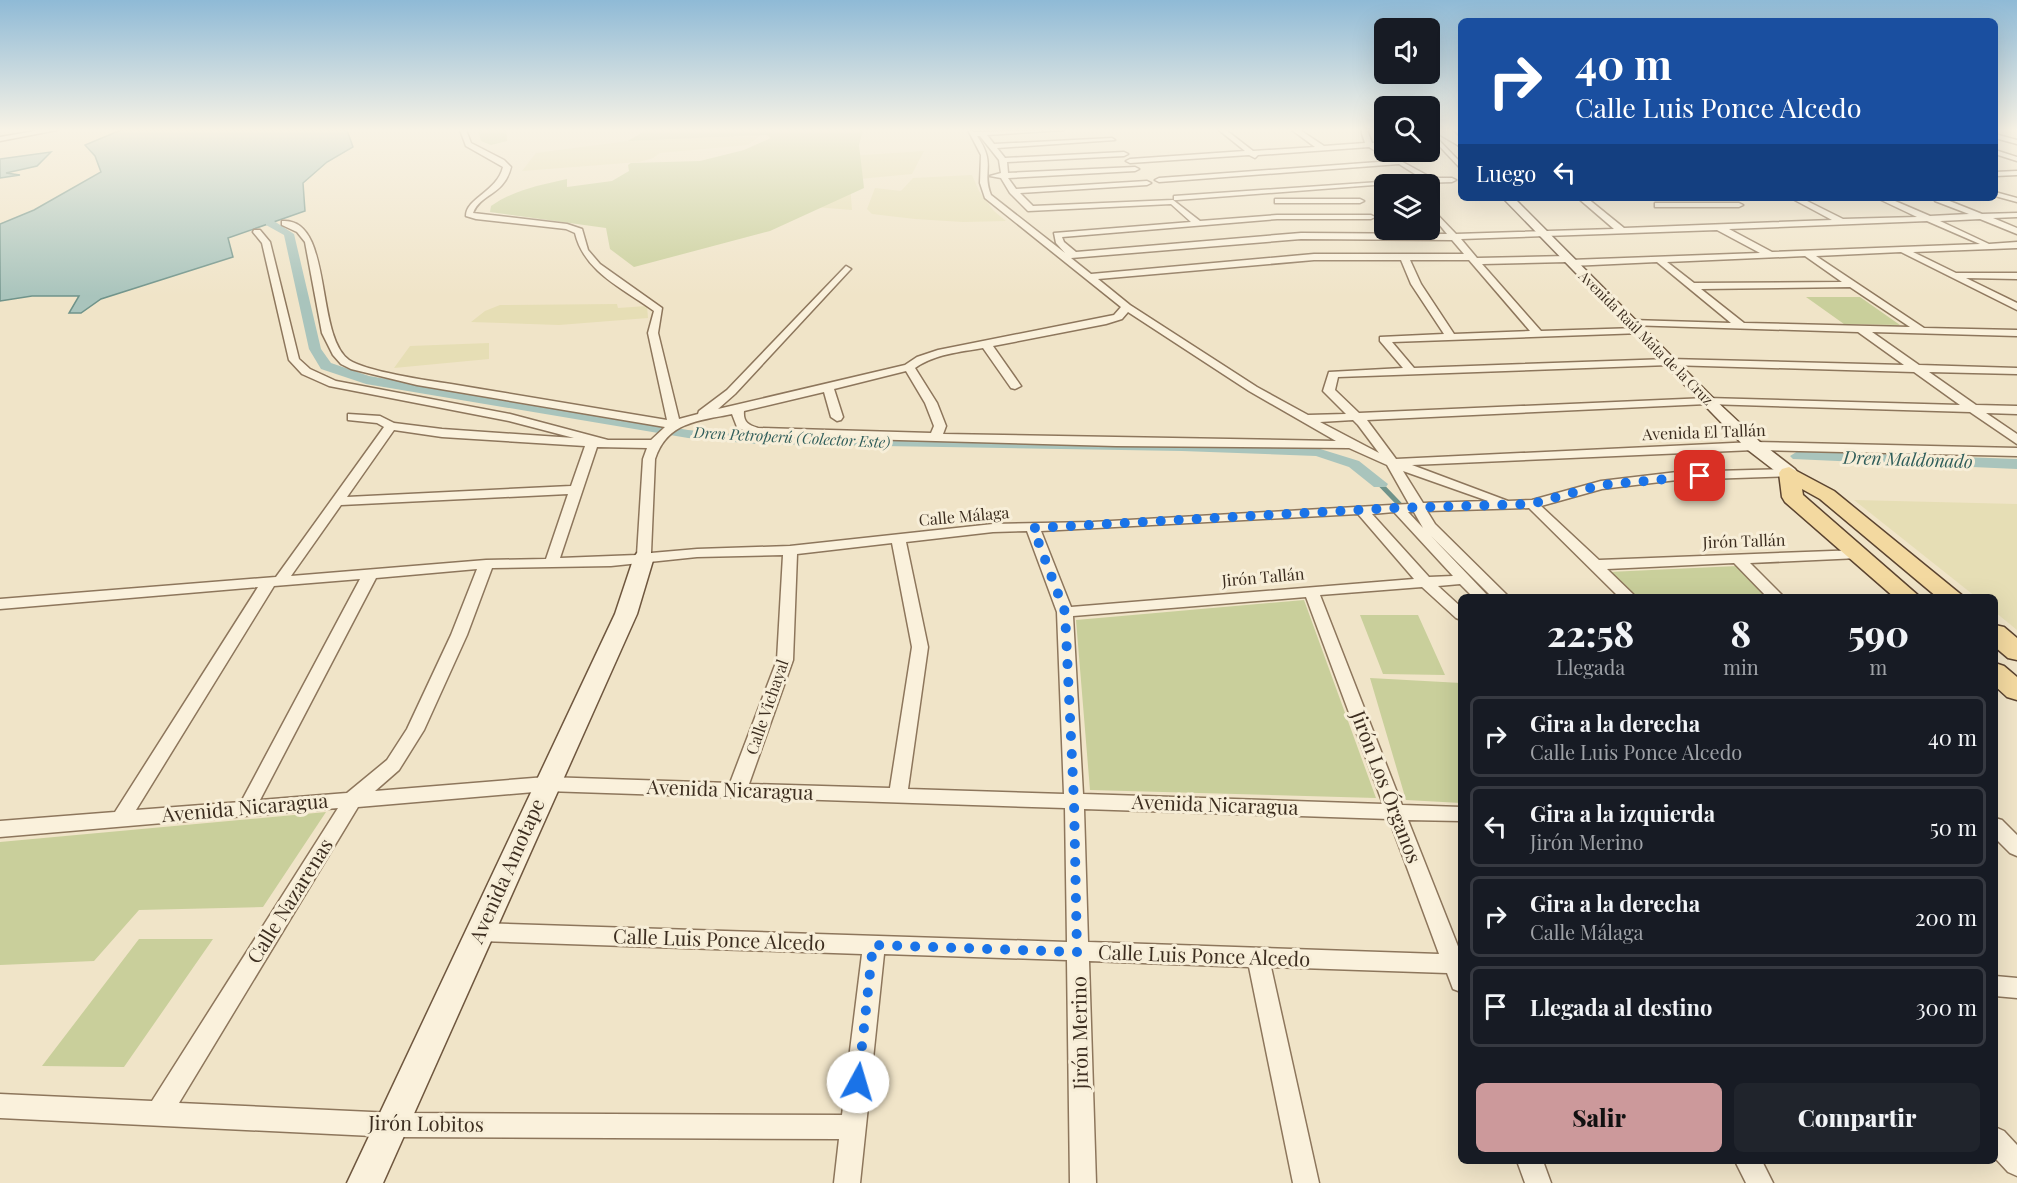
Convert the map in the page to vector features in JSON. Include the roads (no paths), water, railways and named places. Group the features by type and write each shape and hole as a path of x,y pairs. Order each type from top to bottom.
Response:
{"main road":[{"path":"1789,473 1793,497 1905,594"},
{"name":"Avenida Raúl Mata de la Cruz","path":"1789,473 1827,495 1948,594"},
{"path":"1998,636 2017,652"},
{"path":"1998,675 2017,692"}],"street":[{"path":"502,185 472,207 468,211 471,215 567,227 579,231 584,251 598,268 638,293 659,310 653,333 674,425"},
{"path":"983,185 988,196 1127,307 1253,389 1351,445 1508,504"},
{"path":"1009,185 1031,209 1155,193"},
{"path":"1149,185 1155,193 1175,203 1198,223"},
{"path":"1288,185 1293,190"},
{"path":"1177,198 1358,185"},
{"path":"1374,186 1347,187 1360,201 1374,222"},
{"path":"1013,191 1155,193"},
{"path":"1998,194 2017,194"},
{"path":"1998,194 2017,200"},
{"path":"1223,198 1232,205"},
{"path":"1308,247 1276,198 1360,201"},
{"name":"Avenida Raúl Mata de la Cruz","path":"1511,201 1707,401 1754,446 1789,473"},
{"path":"1586,201 1622,231"},
{"path":"1652,201 1689,227"},
{"path":"1734,201 1770,224"},
{"path":"1801,201 1843,223"},
{"path":"1888,201 1990,245"},
{"path":"1943,201 2017,231"},
{"path":"1658,205 1747,210"},
{"path":"1241,212 1249,219"},
{"path":"1440,237 2017,215"},
{"path":"1075,255 1060,243 1057,235 1288,216 1371,218"},
{"path":"1440,221 1538,334"},
{"path":"285,223 300,230 309,242 327,333 332,347 345,362 417,382 674,425"},
{"path":"1719,227 1770,255"},
{"path":"257,232 266,242 294,360 299,368 307,373 333,384 510,418 607,443"},
{"path":"1089,278 1196,266 1374,238"},
{"path":"1062,256 1237,240 1404,257 1569,261 2017,244"},
{"path":"1901,249 2017,307"},
{"path":"1806,253 1921,330"},
{"path":"1404,257 1416,284 1451,337"},
{"path":"1658,259 1742,326"},
{"path":"644,557 649,459 654,444 674,425 714,407 731,392 846,269"},
{"path":"1953,275 2017,276"},
{"path":"1691,286 1854,284"},
{"path":"2005,301 2017,301"},
{"path":"1102,322 1118,317 1127,307"},
{"path":"698,416 740,409 909,367 921,359 938,353 1141,316"},
{"path":"1412,372 1384,339 1538,334 1635,327 1742,326 2017,333"},
{"path":"1861,329 2017,440"},
{"path":"986,344 1015,386"},
{"path":"1498,594 1429,526 1392,462 1355,416 1329,391 1333,374 1669,362 2017,371"},
{"path":"909,367 931,403 940,426 936,437"},
{"path":"828,387 837,417"},
{"path":"731,392 729,399 740,409"},
{"path":"1306,419 1707,401 2017,410"},
{"path":"740,409 736,419 740,426 756,432 1351,445"},
{"path":"352,417 380,420 391,426 442,433 592,443 654,444"},
{"path":"121,819 275,582 391,426"},
{"path":"552,561 574,490 592,443"},
{"name":"Avenida El Tallán","path":"1392,462 1754,446 2017,452"},
{"name":"Calle Málaga","path":"0,604 486,564 552,561 610,562 644,557 790,550 993,528 1033,528 1417,507 1532,504 1601,485 1677,476 1789,473"},
{"path":"337,501 574,490"},
{"path":"1532,504 1625,594"},
{"path":"1396,508 1478,594"},
{"path":"1361,510 1425,582 1458,612"},
{"name":"Jirón Merino","path":"1033,528 1065,612 1074,801 1083,1183"},
{"path":"898,539 920,647 898,795"},
{"name":"Calle Vichayal","path":"736,790 785,660 790,550"},
{"name":"Jirón Tallán","path":"1594,566 1859,554"},
{"name":"Avenida Amotape","path":"365,1183 546,784 626,614 644,557"},
{"path":"1738,559 1773,594"},
{"name":"Calle Nazarenas","path":"158,1114 354,798 393,765 415,730 459,636 486,564"},
{"path":"247,808 370,574"},
{"name":"Jirón Tallán","path":"1065,612 1464,579"},
{"name":"Jirón Los Órganos","path":"1311,591 1458,968"},
{"name":"Avenida Nicaragua","path":"0,829 354,798 546,784 1458,814"},
{"path":"2001,828 2017,848"},
{"name":"Calle Luis Ponce Alcedo","path":"480,932 1258,958 1458,970"},
{"path":"847,1183 873,945"},
{"path":"1258,958 1306,1183"},
{"path":"1998,986 2017,988"},
{"name":"Jirón Lobitos","path":"0,1106 393,1125 853,1127"},
{"path":"1998,1143 2017,1163"},
{"path":"1531,1164 1538,1183"},
{"path":"1750,1164 1760,1183"}],"water":[{"path":"78,185 303,185 305,211 228,238 233,257 101,299 81,313 69,313 79,296 32,296 0,301 0,224 34,210"}],"waterway":[{"name":"Dren Petroperú (Colector Este)","path":"270,223 289,234 315,349 326,366 366,380 688,434 757,440 1182,447 1317,452 1354,464 1380,484"},
{"name":"Dren Maldonado","path":"1798,456 2017,464"},
{"path":"1380,484 1404,509"}]}
